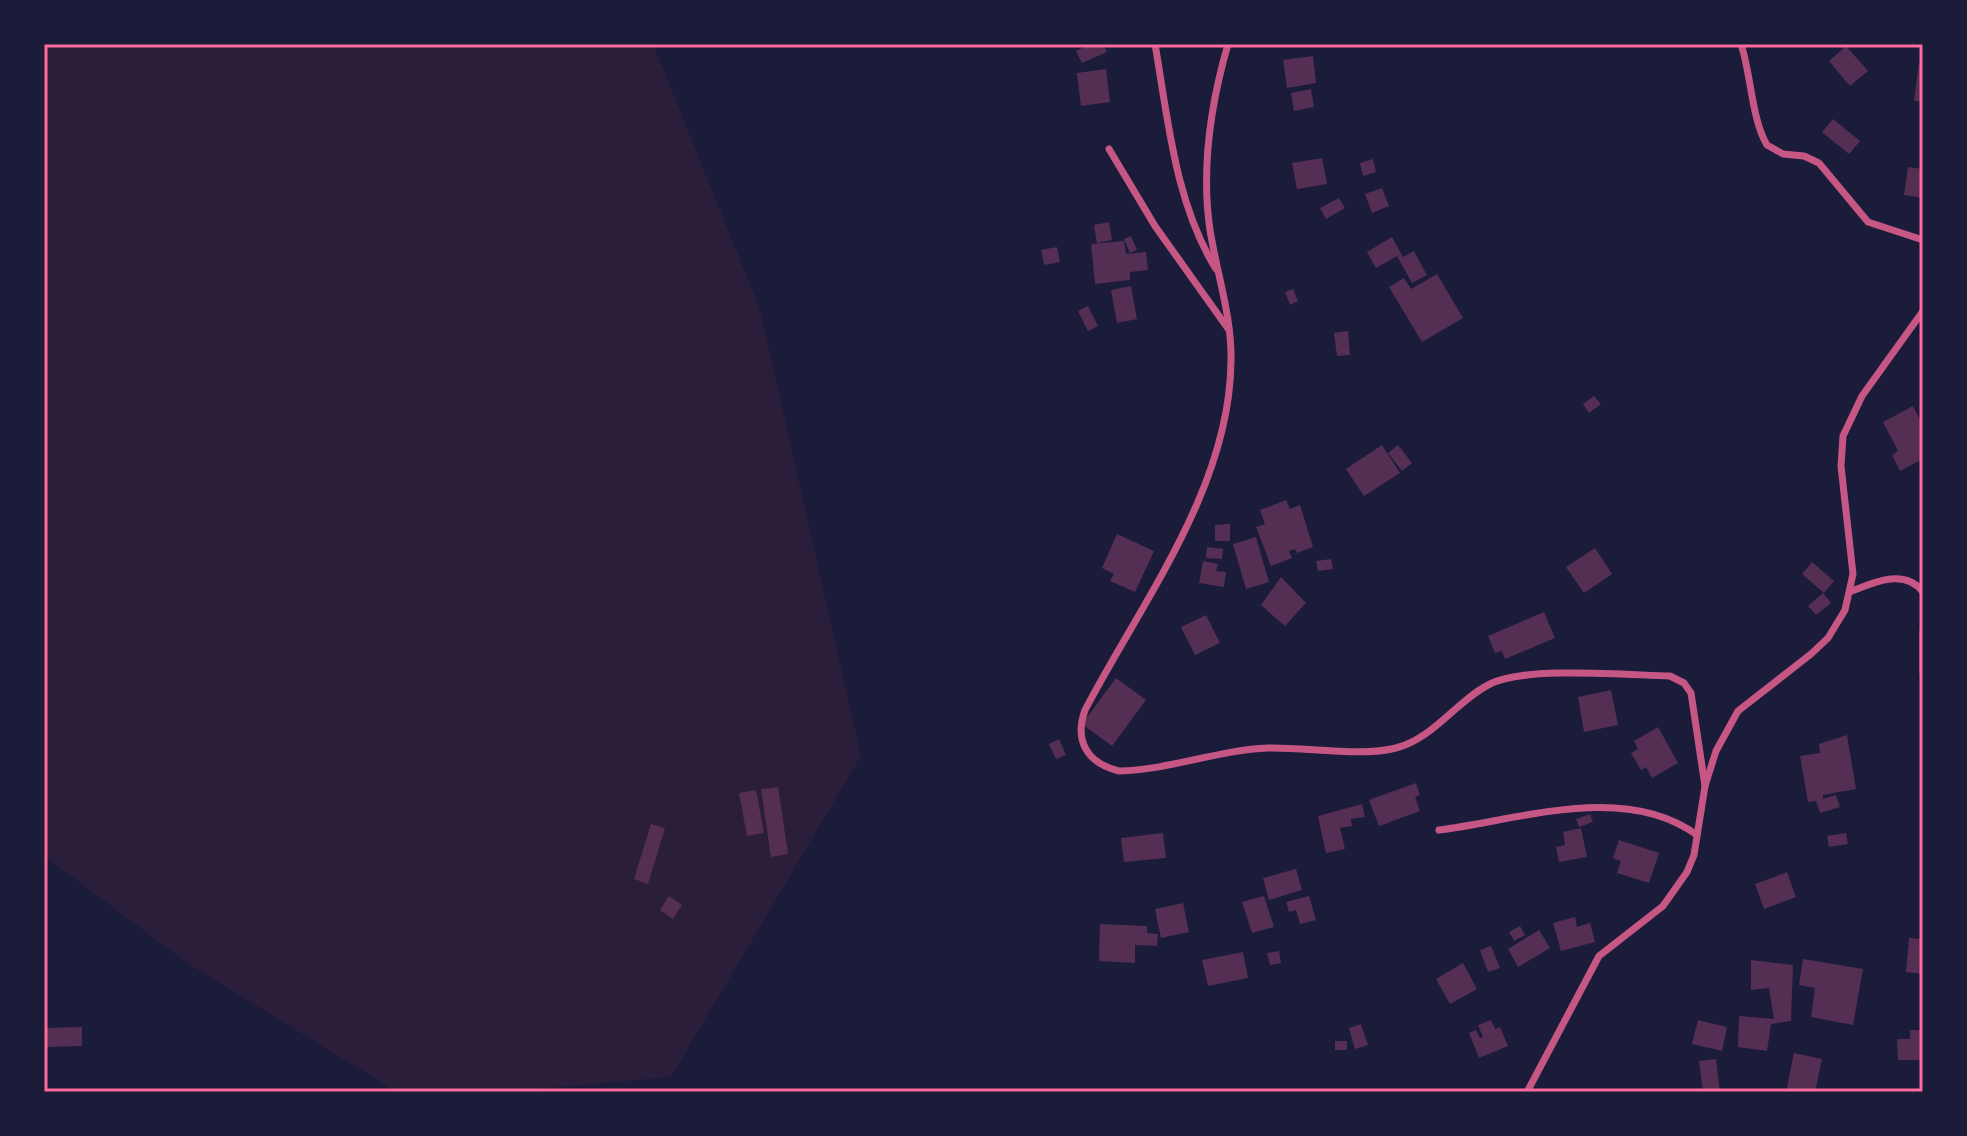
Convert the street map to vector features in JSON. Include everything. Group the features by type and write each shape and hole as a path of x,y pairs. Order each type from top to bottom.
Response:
{"street":[{"path":"1155,44 1183,189 1198,236 1219,274"},
{"path":"1228,44 1216,93 1208,149 1207,190 1230,332 1229,386 1208,476 1172,558 1085,710 1079,732 1091,757 1109,768 1134,771 1266,748 1386,750 1424,734 1471,696 1504,678 1545,674 1670,676 1684,683 1691,693 1705,786"},
{"path":"1741,44 1752,81 1759,126 1767,145 1783,154 1804,156 1819,163 1868,222 1923,240"},
{"path":"1109,149 1155,226 1230,332"},
{"path":"1527,1092 1587,974 1613,943 1663,906 1676,891 1694,855 1705,786 1716,751 1738,711 1828,638 1852,591 1853,574 1841,466 1843,436 1862,396 1923,311"},
{"path":"1852,591 1899,578 1911,581 1923,592"},
{"path":"1923,632 1923,672"},
{"path":"1439,830 1608,807 1674,821 1697,835"}],"shaded area":[{"path":"44,44 653,44 760,309 861,756 671,1077 505,1092 397,1092 187,963 44,856"}],"building":[{"path":"1090,44 1103,44 1107,52 1082,63 1076,51"},
{"path":"1846,46 1868,71 1850,86 1829,61"},
{"path":"1313,56 1316,83 1287,88 1283,60"},
{"path":"1919,63 1923,63 1923,101 1914,101"},
{"path":"1106,69 1110,102 1081,106 1077,73"},
{"path":"1311,89 1314,107 1294,111 1291,93"},
{"path":"1833,119 1860,141 1849,154 1822,132"},
{"path":"1322,158 1327,184 1297,189 1292,163"},
{"path":"1373,159 1376,172 1363,176 1360,163"},
{"path":"1908,167 1923,169 1923,198 1904,195"},
{"path":"1382,188 1389,206 1372,213 1365,194"},
{"path":"1339,198 1345,208 1326,219 1320,208"},
{"path":"1109,222 1112,240 1097,243 1094,225"},
{"path":"1131,236 1137,250 1130,253 1124,239"},
{"path":"1392,237 1403,257 1414,251 1427,275 1412,283 1397,256 1376,268 1367,252"},
{"path":"1124,241 1126,254 1146,252 1148,270 1130,272 1130,280 1095,284 1091,244"},
{"path":"1057,247 1060,262 1044,265 1041,250"},
{"path":"1437,274 1463,318 1422,342 1389,287 1404,278 1411,289"},
{"path":"1131,286 1137,319 1117,323 1111,290"},
{"path":"1293,289 1298,301 1290,305 1285,292"},
{"path":"1088,306 1098,326 1088,331 1078,311"},
{"path":"1348,331 1350,355 1337,356 1334,333"},
{"path":"1594,396 1601,404 1589,413 1583,404"},
{"path":"1913,406 1923,426 1923,459 1900,471 1892,455 1898,451 1883,422"},
{"path":"1382,445 1400,473 1364,496 1346,469"},
{"path":"1398,445 1412,463 1402,471 1388,453"},
{"path":"1286,500 1290,509 1300,505 1313,547 1297,553 1295,549 1289,551 1292,558 1271,566 1256,527 1265,524 1260,510"},
{"path":"1230,524 1230,541 1215,541 1215,525"},
{"path":"1117,534 1154,551 1135,592 1110,581 1114,574 1102,568"},
{"path":"1256,537 1269,582 1246,589 1233,544"},
{"path":"1207,547 1223,549 1222,559 1206,558"},
{"path":"1595,548 1612,574 1584,593 1566,567"},
{"path":"1331,559 1333,569 1318,571 1316,561"},
{"path":"1203,561 1218,564 1216,571 1226,572 1224,587 1199,583"},
{"path":"1812,562 1834,581 1824,593 1802,574"},
{"path":"1281,577 1306,603 1285,626 1261,605"},
{"path":"1823,593 1831,603 1816,615 1808,606"},
{"path":"1544,612 1555,638 1505,659 1502,651 1495,653 1488,636"},
{"path":"1206,615 1220,643 1195,655 1181,627"},
{"path":"1116,678 1146,700 1112,746 1082,724"},
{"path":"1611,690 1618,725 1584,732 1578,697"},
{"path":"1658,727 1678,763 1652,778 1646,767 1641,770 1631,753 1638,749 1634,741"},
{"path":"1847,735 1856,789 1823,795 1823,799 1836,795 1840,807 1820,813 1816,801 1808,802 1800,756 1820,753 1819,744"},
{"path":"1059,739 1066,755 1056,759 1049,744"},
{"path":"1416,783 1420,795 1415,797 1420,811 1379,826 1369,800"},
{"path":"778,787 788,854 771,857 761,789"},
{"path":"756,790 764,833 747,836 739,793"},
{"path":"1362,804 1365,817 1351,819 1352,826 1340,828 1345,849 1326,853 1318,816"},
{"path":"1590,814 1593,822 1579,827 1576,819"},
{"path":"651,824 665,828 648,884 634,879"},
{"path":"1581,828 1587,857 1559,862 1556,847 1565,845 1563,832"},
{"path":"1163,833 1166,858 1124,862 1121,838"},
{"path":"1846,833 1848,844 1829,847 1827,836"},
{"path":"1619,840 1659,853 1649,883 1617,873 1621,861 1613,858"},
{"path":"1296,869 1302,890 1269,900 1263,878"},
{"path":"1787,872 1796,897 1764,909 1755,884"},
{"path":"669,896 682,905 673,919 660,910"},
{"path":"1264,896 1274,927 1252,933 1242,902"},
{"path":"1309,896 1316,920 1300,924 1296,910 1289,912 1286,902"},
{"path":"1183,903 1189,932 1161,938 1155,909"},
{"path":"1575,917 1577,927 1590,923 1595,942 1561,951 1553,923"},
{"path":"1100,924 1147,926 1147,933 1158,934 1157,946 1135,945 1135,963 1099,961"},
{"path":"1520,926 1525,935 1514,941 1509,932"},
{"path":"1539,930 1550,948 1518,967 1508,949"},
{"path":"1909,938 1923,939 1923,974 1906,972"},
{"path":"1491,946 1500,968 1488,972 1480,950"},
{"path":"1279,951 1281,963 1270,965 1267,953"},
{"path":"1243,952 1248,978 1208,986 1202,960"},
{"path":"1803,959 1863,969 1853,1025 1811,1017 1815,988 1799,985"},
{"path":"1751,960 1793,965 1791,1021 1771,1024 1767,1051 1738,1047 1739,1016 1774,1019 1769,988 1751,990"},
{"path":"1463,963 1477,989 1450,1004 1436,979"},
{"path":"1491,1020 1495,1029 1500,1027 1508,1046 1479,1058 1469,1033 1476,1030 1480,1038 1483,1037 1478,1025"},
{"path":"1698,1020 1727,1027 1722,1051 1692,1044"},
{"path":"1361,1024 1368,1045 1355,1049 1349,1028"},
{"path":"82,1027 82,1046 44,1047 44,1028"},
{"path":"1910,1030 1923,1030 1923,1060 1898,1060 1897,1039 1910,1039"},
{"path":"1335,1041 1347,1041 1347,1050 1335,1050"},
{"path":"1794,1053 1822,1059 1815,1092 1786,1092"},
{"path":"1716,1059 1720,1092 1703,1092 1699,1061"}]}
